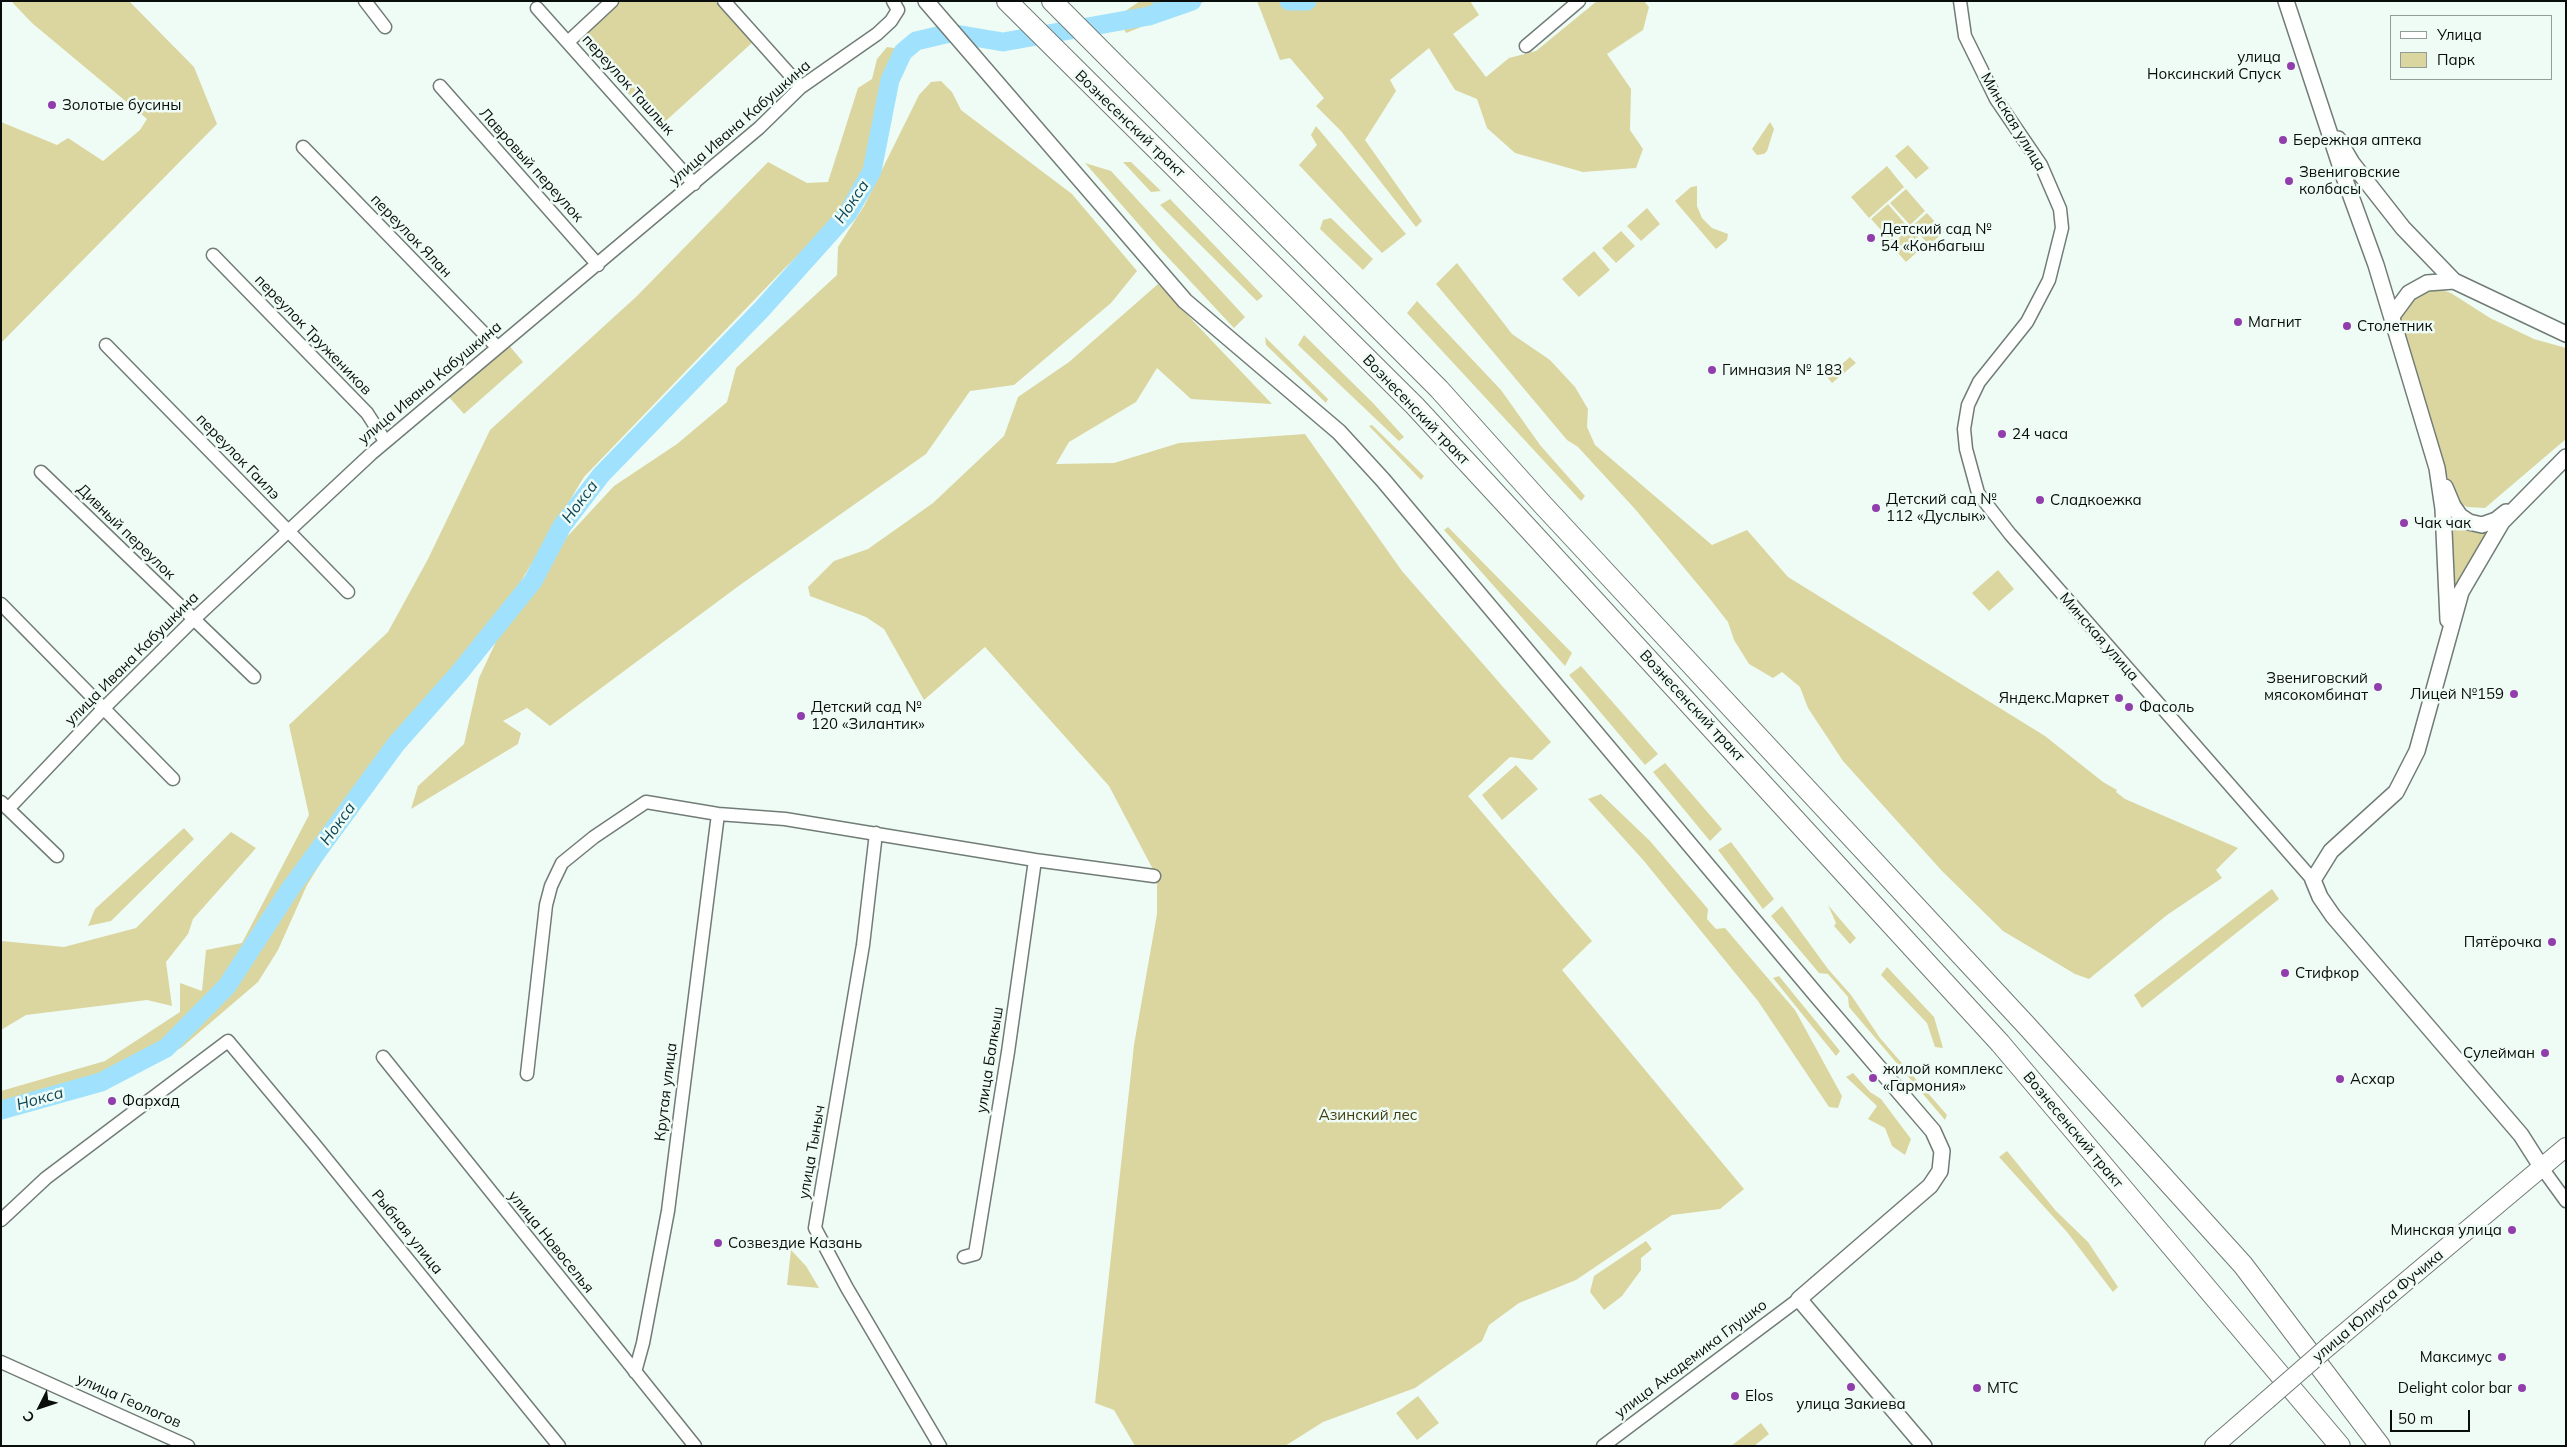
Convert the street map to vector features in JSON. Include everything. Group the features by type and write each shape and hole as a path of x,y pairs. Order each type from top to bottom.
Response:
{"main road":[{"name":"Вознесенский тракт","path":"1052,1 1108,60 1439,389 1583,548 2026,1025 2243,1265 2380,1446"},
{"name":"Вознесенский тракт","path":"1009,3 1071,67 1203,194 1415,406 1700,714 2000,1043 2340,1446"},
{"name":"улица Юлиуса Фучика","path":"2214,1446 2329,1346 2566,1147"}],"street":[{"path":"365,1 385,27"},
{"path":"568,42 612,1"},
{"path":"724,1 801,87"},
{"path":"1526,46 1579,1"},
{"name":"Минская улица","path":"1960,1 1965,36 1996,99 2041,165 2060,209 2062,228 2049,280 2027,322 1979,382 1968,405 1964,429 1966,449 1978,493 2010,534 2313,880 2320,898 2332,916 2511,1122 2566,1201"},
{"path":"2286,1 2392,316 2436,468 2444,518 2448,634"},
{"path":"929,4 1185,301 1339,432 1383,480 1818,997 1934,1131 1942,1151 1940,1171 1930,1186 1799,1299 1924,1446"},
{"name":"улица Ивана Кабушкина","path":"5,805 193,620 385,442 694,184 759,128 801,87 877,34 891,21 895,6"},
{"name":"переулок Ташлык","path":"537,8 694,184"},
{"name":"Лавровый переулок","path":"440,86 598,265"},
{"path":"2321,107 2352,163 2403,228 2454,281 2566,334"},
{"name":"переулок Ялан","path":"302,147 497,347"},
{"name":"переулок Тружеников","path":"214,255 367,413 385,442"},
{"path":"2392,316 2409,293 2427,283 2454,281"},
{"name":"переулок Гаилэ","path":"106,345 348,592"},
{"path":"2436,468 2453,506 2460,516 2469,522 2482,525 2496,520 2519,502 2566,457"},
{"name":"Дивный переулок","path":"41,472 254,677"},
{"path":"2313,880 2330,851 2396,792 2414,761 2430,710 2448,634 2461,592 2502,522 2519,502"},
{"path":"1,604 173,779"},
{"path":"527,1074 546,905 551,886 562,863 594,837 646,802 718,814 785,819 1035,860 1154,876"},
{"path":"5,805 57,856"},
{"name":"Крутая улица","path":"635,1372 643,1343 668,1211 718,814"},
{"name":"улица Тыныч","path":"876,833 863,945 815,1228 847,1288 940,1446"},
{"name":"улица Балкыш","path":"964,1257 975,1254 1008,1052 1035,860"},
{"name":"Рыбная улица","path":"1,1220 46,1178 228,1040 559,1446"},
{"name":"улица Новоселья","path":"382,1058 696,1446"},
{"name":"улица Академика Глушко","path":"1603,1446 1799,1299"},
{"name":"улица Геологов","path":"1,1362 188,1446"}],"green space":[{"path":"11,1 129,1 194,67 217,124 1,343 1,122 57,145 68,138 103,161 140,130 147,119 32,23"},
{"path":"619,1 715,1 753,42 659,127 578,39"},
{"path":"1140,1 1204,2 1126,33 1118,16"},
{"path":"1257,1 1470,1 1479,15 1453,34 1486,77 1509,58 1536,51 1597,1 1644,1 1649,7 1643,30 1607,54 1631,89 1630,130 1643,149 1636,168 1583,172 1515,153 1487,128 1477,99 1455,90 1429,48 1390,80 1396,91 1365,140 1422,221 1416,227 1341,131 1316,106 1324,98 1290,58 1280,60"},
{"path":"887,47 900,49 886,72 879,119 867,170 844,210 784,269 584,477 460,682 389,765 347,821 307,885 278,950 258,982 181,1048 103,1085 1,1115 1,1091 105,1061 180,1012 180,983 202,991 206,950 242,943 309,815 289,725 388,632 428,559 490,430 637,296 768,162 807,183 828,182 858,88 872,79 877,59"},
{"path":"941,81 952,92 961,110 1072,194 1137,271 1111,303 1014,385 970,391 926,454 740,585 550,726 527,708 503,721 521,733 518,744 411,809 418,786 464,744 479,678 514,603 541,565 614,486 677,444 727,402 736,368 837,275 838,247 864,206 919,95 931,82"},
{"path":"1770,122 1774,129 1767,151 1764,154 1757,155 1752,149"},
{"path":"1316,126 1406,234 1382,253 1299,165 1317,145 1311,135"},
{"path":"1908,145 1929,168 1916,179 1895,156"},
{"path":"1123,162 1131,162 1161,191 1151,192"},
{"path":"1085,163 1111,171 1245,317 1234,328 1162,251"},
{"path":"1887,166 1904,187 1869,218 1851,197"},
{"path":"1697,186 1697,206 1702,218 1712,228 1728,234 1727,240 1716,249 1675,201 1691,187"},
{"path":"1906,189 1925,211 1910,225 1890,203"},
{"path":"1170,199 1263,296 1257,301 1160,205"},
{"path":"1888,204 1907,226 1891,241 1871,219"},
{"path":"1647,208 1660,224 1641,241 1627,226"},
{"path":"1927,213 1944,232 1929,245 1912,226"},
{"path":"1331,218 1373,259 1363,270 1320,229 1323,220"},
{"path":"1910,228 1925,245 1906,262 1891,245"},
{"path":"1621,231 1635,246 1616,263 1602,248"},
{"path":"1594,251 1610,270 1579,297 1562,279"},
{"path":"1457,263 1512,334 1550,360 1575,387 1588,409 1587,427 1595,445 1712,545 1747,530 1788,577 2045,736 2103,782 2117,790 2116,792 2125,799 2238,848 2216,870 2222,878 2167,915 2089,979 2075,974 2003,931 1942,871 1843,761 1808,708 1800,687 1782,672 1773,678 1749,664 1734,640 1728,622 1710,599 1635,509 1578,447 1567,440 1436,284"},
{"name":"Азинский лес","path":"1158,284 1272,404 1191,399 1157,368 1136,402 1069,442 1056,464 1114,463 1179,443 1305,434 1402,571 1551,742 1532,760 1510,757 1468,796 1592,941 1562,970 1744,1189 1720,1209 1672,1215 1576,1280 1519,1303 1489,1325 1482,1341 1415,1388 1323,1422 1285,1446 1135,1446 1114,1410 1095,1403 1134,1045 1157,914 1157,877 1109,786 985,647 924,700 884,629 866,617 810,596 808,587 834,561 868,549 933,503 1004,436 1018,397 1069,362"},
{"path":"2442,290 2451,293 2490,318 2534,339 2566,348 2566,439 2485,508 2467,507 2458,502 2453,495 2401,322 2401,313 2407,302 2425,292"},
{"path":"1417,301 1501,390 1540,445 1585,496 1581,501 1407,313"},
{"path":"1304,335 1373,403 1404,437 1399,441 1298,345"},
{"path":"1265,337 1328,399 1326,403 1266,345"},
{"path":"507,343 523,362 464,414 448,396"},
{"path":"1850,357 1856,363 1832,383 1827,377"},
{"path":"1372,425 1424,476 1421,480 1369,426"},
{"path":"2446,502 2492,527 2460,576 2454,592"},
{"path":"1448,527 1572,653 1565,666 1444,530"},
{"path":"1998,570 2014,589 1989,611 1972,593"},
{"path":"1581,666 1658,754 1645,765 1569,675"},
{"path":"1665,763 1722,829 1710,841 1653,772"},
{"path":"1516,765 1538,789 1502,820 1482,795"},
{"path":"1601,794 1650,841 1708,909 1707,919 1716,929 1725,928 1795,1010 1842,1096 1838,1108 1829,1107 1758,1001 1644,861 1588,799"},
{"path":"184,828 194,839 111,921 88,926 95,909"},
{"path":"231,832 256,848 193,919 188,934 166,962 172,1006 147,1000 26,1015 1,1030 1,941 64,947 136,928"},
{"path":"1731,842 1774,899 1763,909 1718,850"},
{"path":"2272,889 2279,899 2142,1008 2134,995"},
{"path":"1828,905 1856,938 1850,944 1834,926 1836,923"},
{"path":"1782,906 1828,969 1851,995 1880,1038 1947,1115 1945,1120 1849,1007 1848,997 1828,974 1819,973 1771,916"},
{"path":"1887,967 1934,1017 1943,1048 1935,1047 1927,1023 1881,975"},
{"path":"1779,976 1840,1051 1836,1056 1773,978"},
{"path":"1853,1073 1870,1092 1881,1099 1911,1139 1905,1155 1892,1146 1885,1128 1868,1119 1877,1106 1846,1077"},
{"path":"2007,1151 2056,1211 2088,1242 2118,1287 2113,1292 2067,1232 1999,1157"},
{"path":"1646,1241 1652,1249 1641,1258 1641,1270 1622,1296 1604,1310 1590,1292 1594,1276"},
{"path":"791,1250 806,1266 819,1288 787,1285"},
{"path":"1418,1396 1439,1423 1417,1440 1396,1413"},
{"path":"1761,1423 1769,1434 1754,1446 1731,1446"}],"waterway":[{"path":"1153,1 1161,12"},
{"name":"Нокса","path":"1,1110 101,1082 166,1048 227,986 290,889 396,744 459,673 533,581 562,526 601,475 761,310 848,213 872,171 890,80 903,52 916,41 950,33 1003,42 1149,16 1192,1"},
{"name":"Нокса","path":"1289,1 1307,1"}],"place":[{"name":"улица Ноксинский Спуск","path":"2291,66"},
{"name":"Золотые бусины","path":"52,105"},
{"name":"Бережная аптека","path":"2283,140"},
{"name":"Звениговские колбасы","path":"2289,181"},
{"name":"Детский сад № 54 «Конбагыш","path":"1871,238"},
{"name":"Магнит","path":"2238,322"},
{"name":"Столетник","path":"2347,326"},
{"name":"Гимназия № 183","path":"1712,370"},
{"name":"24 часа","path":"2002,434"},
{"name":"Сладкоежка","path":"2040,500"},
{"name":"Детский сад № 112 «Дуслык»","path":"1876,508"},
{"name":"Чак чак","path":"2404,523"},
{"name":"Звениговский мясокомбинат","path":"2378,687"},
{"name":"Лицей №159","path":"2514,694"},
{"name":"Яндекс.Маркет","path":"2119,698"},
{"name":"Фасоль","path":"2129,707"},
{"name":"Детский сад № 120 «Зилантик»","path":"801,716"},
{"name":"Пятёрочка","path":"2552,942"},
{"name":"Стифкор","path":"2285,973"},
{"name":"Сулейман","path":"2545,1053"},
{"name":"жилой комплекс «Гармония»","path":"1873,1078"},
{"name":"Асхар","path":"2340,1079"},
{"name":"Фархад","path":"112,1101"},
{"name":"Минская улица","path":"2512,1230"},
{"name":"Созвездие Казань","path":"718,1243"},
{"name":"Максимус","path":"2502,1357"},
{"name":"улица Закиева","path":"1851,1387"},
{"name":"МТС","path":"1977,1388"},
{"name":"Delight color bar","path":"2522,1388"},
{"name":"Elos","path":"1735,1396"}]}
